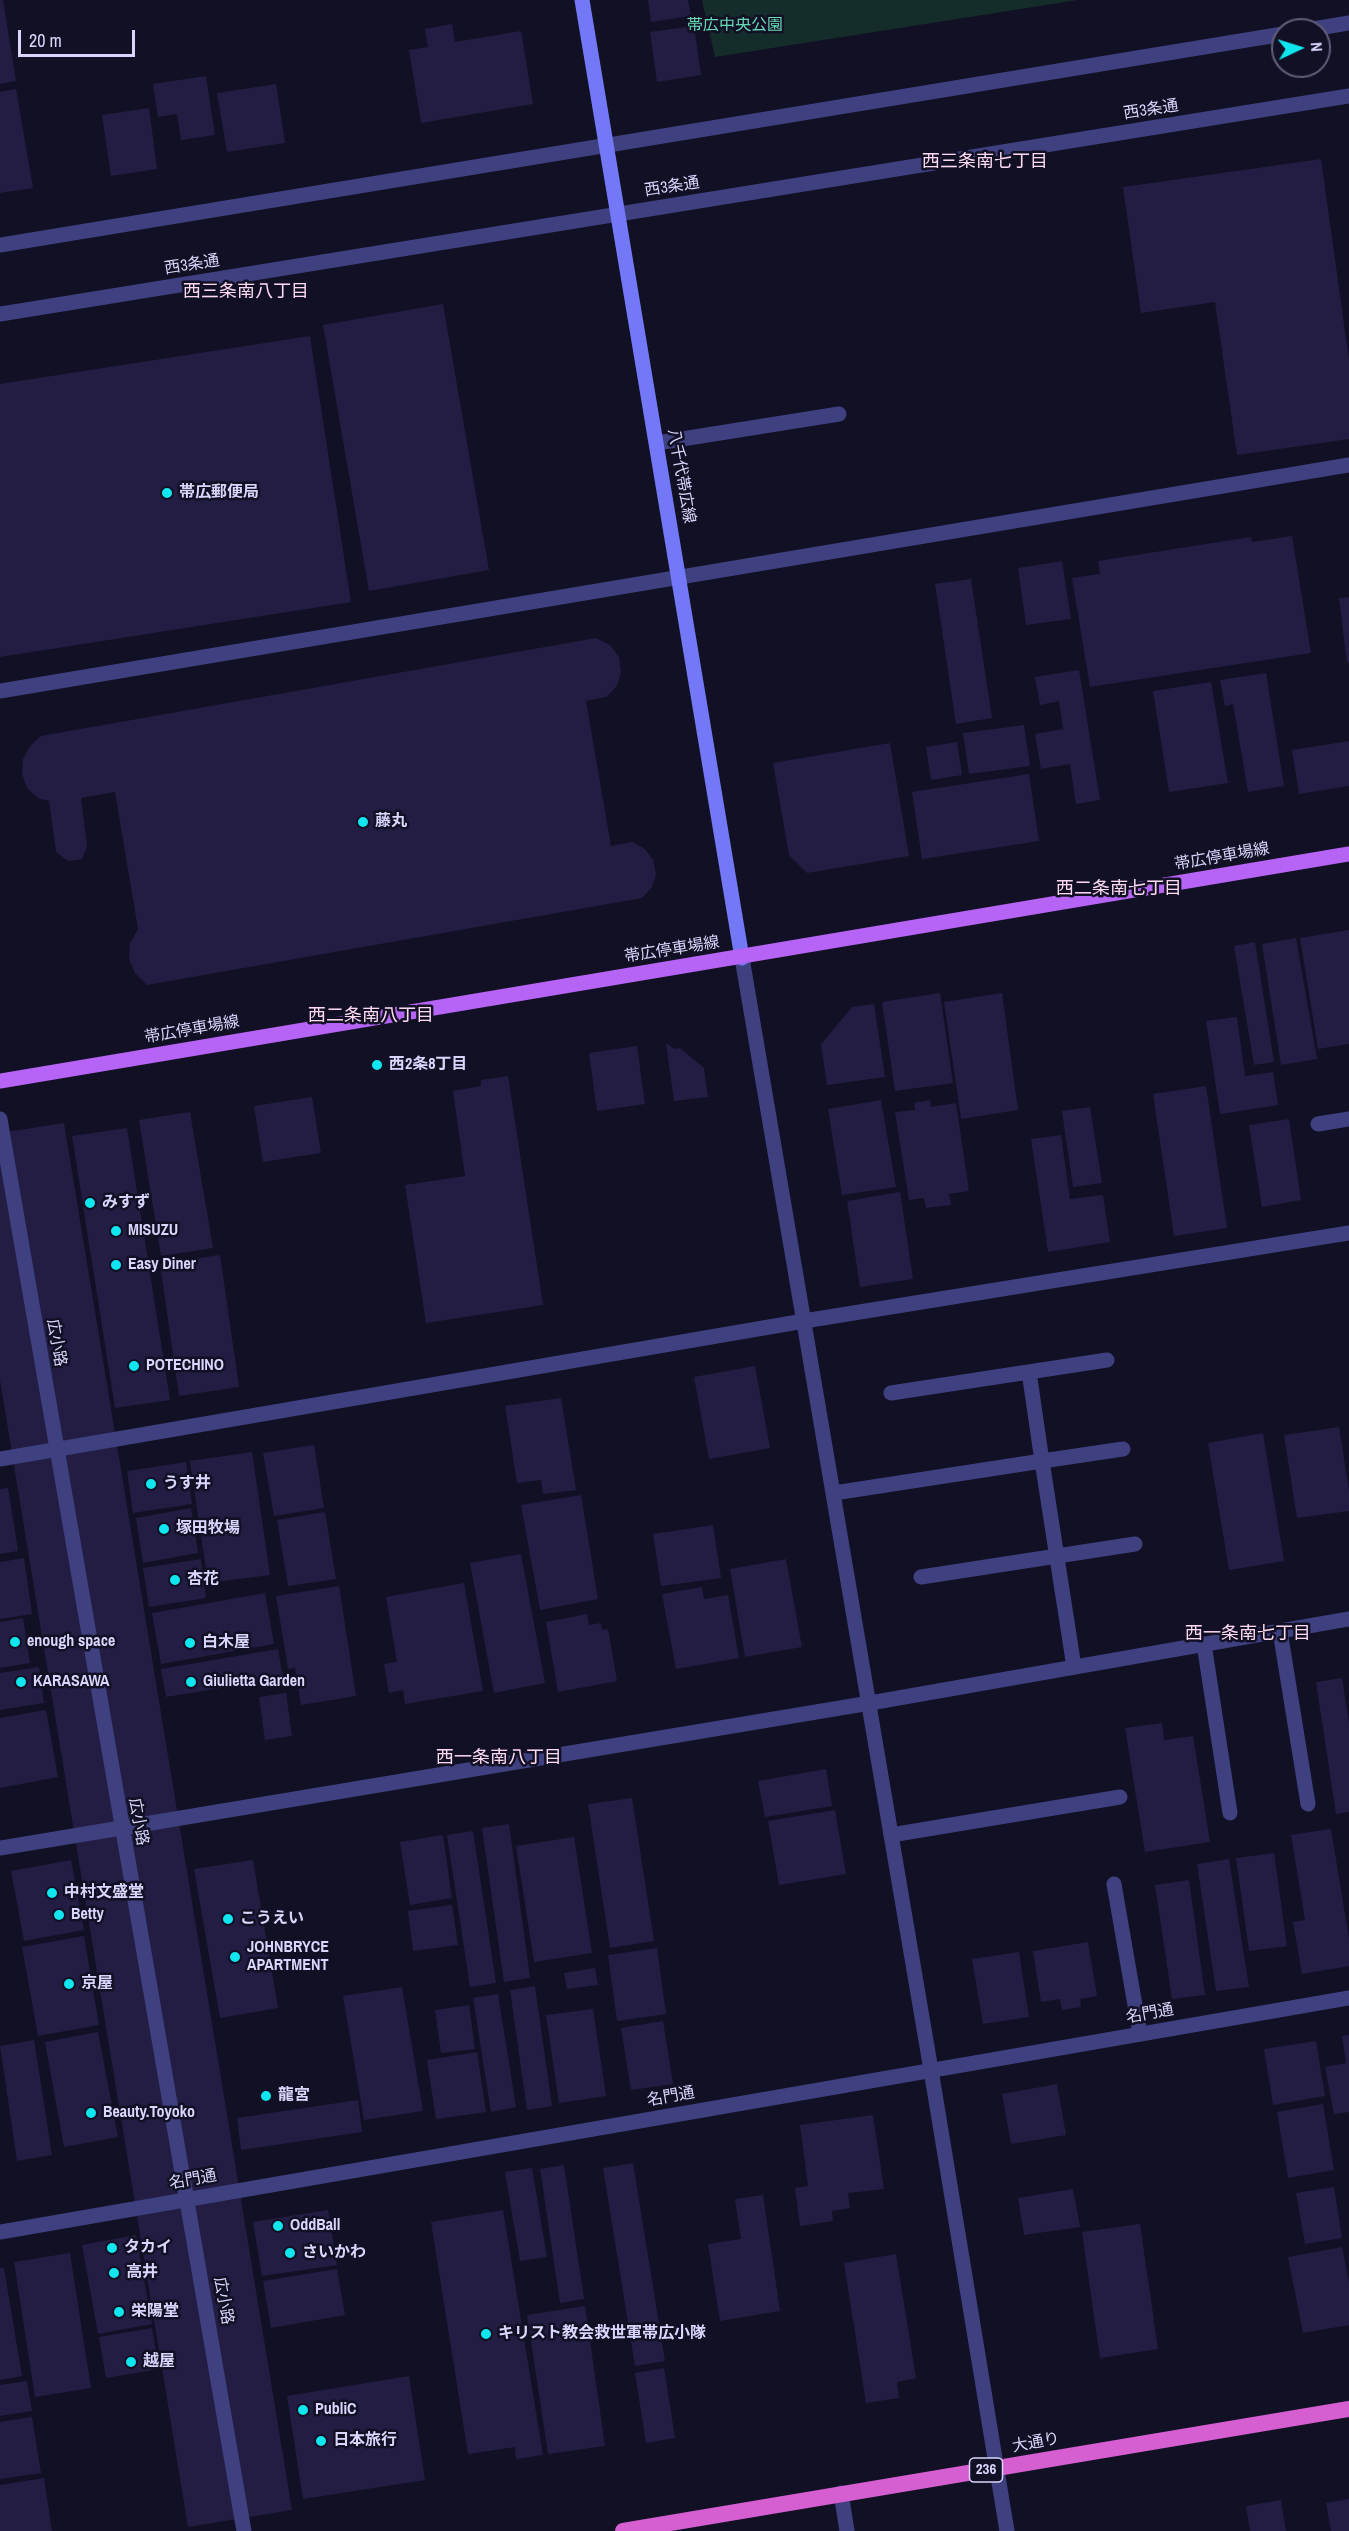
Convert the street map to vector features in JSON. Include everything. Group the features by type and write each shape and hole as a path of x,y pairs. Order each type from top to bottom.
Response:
{"highway":[{"name":"大通り","path":"623,2531 703,2524 841,2493 1349,2409"}],"main road":[{"name":"八千代帯広線","path":"582,0 742,958"},
{"name":"帯広停車場線","path":"0,1081 742,958 1349,854"}],"street":[{"path":"1331,26 1349,23"},
{"path":"0,246 1271,36"},
{"name":"西3条通","path":"0,314 1349,96"},
{"path":"657,442 839,414"},
{"path":"0,691 680,579 1349,465"},
{"path":"742,958 870,1703 1007,2531"},
{"name":"広小路","path":"0,1119 55,1448 188,2199 244,2531"},
{"path":"1318,1124 1349,1119"},
{"path":"0,1459 804,1321 1349,1233"},
{"path":"891,1393 1107,1360"},
{"path":"1029,1372 1074,1668"},
{"path":"834,1493 1123,1449"},
{"path":"921,1577 1135,1544"},
{"path":"0,1848 870,1703 1349,1619"},
{"path":"1280,1631 1308,1804"},
{"path":"1204,1644 1230,1813"},
{"path":"891,1834 1120,1797"},
{"path":"1114,1884 1140,2034"},
{"name":"名門通","path":"0,2232 1349,1998"},
{"path":"841,2493 847,2531"}],"green space":[{"name":"帯広中央公園","path":"702,0 1078,0 715,57"}],"building":[{"path":"0,0 3,0 16,81 0,84"},
{"path":"648,0 688,0 691,16 651,22"},
{"path":"452,24 455,42 521,31 533,104 421,123 409,50 428,47 425,29"},
{"path":"694,26 701,75 657,82 650,32"},
{"path":"206,76 215,135 181,140 177,114 158,117 153,84"},
{"path":"276,84 285,143 227,152 217,93"},
{"path":"16,89 33,188 0,193 0,92"},
{"path":"149,108 157,169 111,176 102,115"},
{"path":"1321,159 1349,360 1349,439 1237,455 1215,302 1141,313 1123,187"},
{"path":"443,304 489,570 369,591 323,325"},
{"name":"帯広郵便局","path":"310,336 351,602 0,657 0,384"},
{"path":"1292,536 1311,653 1090,687 1072,578 1100,574 1098,561 1251,537 1252,542"},
{"path":"1062,561 1071,619 1026,625 1018,568"},
{"path":"971,579 992,718 956,724 935,584"},
{"path":"1349,597 1349,662 1347,663 1339,598"},
{"name":"藤丸","path":"596,638 610,645 619,657 621,672 617,686 606,697 586,701 611,846 632,842 645,849 653,860 656,874 652,887 642,898 147,985 135,973 129,959 130,943 138,929 115,792 81,798 87,846 82,859 68,861 56,852 49,801 38,798 27,788 22,774 23,759 30,746 41,736"},
{"path":"1079,670 1100,800 1076,804 1070,764 1041,769 1035,734 1063,729 1059,701 1040,705 1035,677"},
{"path":"1266,673 1284,786 1248,792 1233,704 1225,706 1220,680"},
{"path":"1211,682 1228,783 1169,792 1153,691"},
{"path":"1024,725 1030,766 969,774 963,733"},
{"path":"1349,741 1349,786 1299,794 1292,750"},
{"path":"957,742 962,775 931,780 926,747"},
{"path":"890,743 909,856 807,873 789,855 773,763"},
{"path":"1029,774 1039,841 922,859 912,792"},
{"path":"1349,930 1349,1044 1318,1049 1300,938"},
{"path":"1296,938 1317,1059 1281,1065 1262,944"},
{"path":"1255,942 1274,1062 1254,1065 1234,946"},
{"path":"940,993 953,1083 895,1091 882,1002"},
{"path":"1002,993 1018,1110 961,1119 944,1002"},
{"path":"874,1004 885,1077 827,1085 821,1044 852,1007"},
{"path":"1237,1017 1245,1076 1273,1072 1278,1105 1220,1114 1206,1021"},
{"path":"666,1043 674,1049 680,1048 704,1068 708,1097 674,1101"},
{"path":"637,1046 645,1104 597,1111 589,1053"},
{"path":"508,1076 543,1305 426,1323 405,1185 465,1176 453,1091 481,1086 481,1080"},
{"path":"1206,1086 1227,1228 1174,1236 1153,1094"},
{"path":"312,1097 321,1153 263,1162 254,1106"},
{"path":"881,1100 896,1187 842,1195 828,1109"},
{"path":"930,1100 931,1107 956,1103 969,1191 949,1194 951,1205 926,1208 924,1198 909,1200 895,1112 915,1110 914,1103"},
{"path":"1090,1107 1102,1183 1073,1187 1062,1111"},
{"path":"190,1112 213,1248 161,1256 139,1120"},
{"path":"1289,1119 1301,1200 1262,1207 1249,1125"},
{"path":"64,1123 292,2510 188,2527 0,1380 0,1133"},
{"path":"127,1128 170,1400 115,1408 72,1136"},
{"path":"1061,1135 1070,1199 1103,1195 1110,1242 1048,1252 1031,1139"},
{"path":"900,1192 913,1279 860,1287 847,1201"},
{"path":"220,1255 239,1387 179,1396 160,1264"},
{"path":"755,1366 770,1448 709,1459 694,1377"},
{"path":"561,1398 576,1490 543,1494 541,1480 517,1483 505,1406"},
{"path":"1339,1427 1349,1490 1349,1511 1297,1518 1284,1435"},
{"path":"1263,1433 1284,1561 1229,1570 1208,1443"},
{"path":"314,1445 324,1508 274,1516 263,1453"},
{"path":"252,1452 270,1575 208,1583 190,1461"},
{"path":"186,1462 192,1504 133,1513 127,1471"},
{"path":"8,1488 18,1551 0,1554 0,1489"},
{"path":"581,1495 598,1599 540,1610 521,1505"},
{"path":"191,1508 198,1553 143,1563 136,1518"},
{"path":"325,1512 336,1579 288,1586 277,1520"},
{"path":"713,1525 721,1578 661,1586 653,1534"},
{"path":"521,1554 545,1683 494,1693 470,1563"},
{"path":"24,1558 32,1614 0,1619 0,1562"},
{"path":"201,1559 206,1598 149,1607 143,1568"},
{"path":"786,1559 802,1647 745,1657 730,1569"},
{"path":"464,1583 483,1691 405,1704 403,1690 389,1693 384,1664 397,1662 386,1597"},
{"path":"339,1586 356,1696 301,1705 295,1668 288,1669 276,1596"},
{"path":"702,1587 704,1599 728,1595 739,1658 676,1669 662,1594"},
{"path":"265,1593 274,1644 161,1664 152,1613"},
{"path":"587,1614 589,1625 601,1623 602,1630 608,1629 617,1681 558,1692 546,1622"},
{"path":"23,1618 30,1663 0,1668 0,1622"},
{"path":"278,1649 283,1678 166,1697 161,1669"},
{"path":"39,1667 44,1703 0,1710 0,1673"},
{"path":"1342,1678 1349,1723 1349,1812 1336,1814 1316,1682"},
{"path":"286,1693 292,1736 265,1740 259,1697"},
{"path":"46,1710 58,1777 0,1788 0,1718"},
{"path":"1162,1723 1164,1740 1193,1736 1210,1842 1145,1852 1125,1728"},
{"path":"826,1769 832,1806 765,1817 758,1781"},
{"path":"632,1798 654,1941 610,1948 588,1804"},
{"path":"835,1810 846,1874 779,1885 768,1821"},
{"path":"509,1824 530,1978 504,1982 482,1828"},
{"path":"1331,1829 1349,1939 1349,1966 1302,1974 1293,1922 1305,1920 1291,1835"},
{"path":"473,1831 496,1983 470,1987 447,1835"},
{"path":"443,1835 452,1898 410,1905 400,1842"},
{"path":"574,1837 592,1953 534,1962 516,1846"},
{"path":"1274,1853 1287,1946 1249,1951 1236,1858"},
{"path":"1229,1859 1249,1987 1216,1991 1197,1864"},
{"path":"71,1860 84,1930 24,1941 11,1871"},
{"path":"253,1860 278,2008 220,2018 194,1869"},
{"path":"1189,1880 1205,1995 1172,1999 1155,1885"},
{"path":"452,1905 458,1945 413,1951 408,1911"},
{"path":"84,1936 99,2025 38,2036 22,1947"},
{"path":"1088,1942 1097,1996 1080,1999 1081,2007 1062,2010 1060,1999 1041,2002 1033,1951"},
{"path":"657,1948 666,2014 617,2021 608,1955"},
{"path":"1019,1952 1029,2017 983,2024 972,1959"},
{"path":"595,1968 598,1985 567,1989 564,1973"},
{"path":"535,1986 552,2106 527,2110 510,1990"},
{"path":"402,1987 423,2111 364,2120 343,1996"},
{"path":"498,1994 516,2107 491,2112 473,1998"},
{"path":"469,2005 475,2049 441,2053 435,2010"},
{"path":"593,2009 606,2096 559,2103 546,2015"},
{"path":"663,2021 673,2084 631,2090 621,2028"},
{"path":"98,2032 118,2137 64,2147 45,2042"},
{"path":"1349,2035 1349,2112 1334,2114 1325,2067 1346,2063 1342,2036"},
{"path":"34,2040 52,2155 17,2161 0,2046"},
{"path":"1316,2041 1325,2096 1273,2105 1264,2049"},
{"path":"477,2052 486,2112 436,2119 427,2060"},
{"path":"1057,2084 1066,2135 1011,2144 1002,2094"},
{"path":"358,2100 362,2132 241,2150 237,2118"},
{"path":"1323,2104 1334,2170 1288,2178 1277,2112"},
{"path":"873,2115 884,2189 848,2193 850,2208 832,2211 833,2221 800,2226 795,2188 808,2186 800,2125"},
{"path":"633,2163 665,2361 635,2366 603,2168"},
{"path":"564,2165 584,2299 560,2303 540,2169"},
{"path":"532,2168 547,2257 520,2261 505,2172"},
{"path":"1334,2187 1342,2238 1305,2244 1296,2193"},
{"path":"1073,2189 1080,2227 1024,2235 1018,2198"},
{"path":"763,2195 780,2311 720,2321 708,2244 741,2239 735,2199"},
{"path":"328,2210 337,2265 262,2276 253,2222"},
{"name":"キリスト教会救世軍帯広小隊","path":"503,2210 543,2455 516,2459 515,2447 468,2454 431,2222"},
{"path":"1140,2224 1158,2349 1100,2358 1082,2232"},
{"path":"136,2235 152,2324 98,2334 82,2245"},
{"path":"1342,2247 1349,2282 1349,2325 1303,2333 1288,2257"},
{"path":"70,2253 91,2388 35,2397 14,2262"},
{"path":"896,2254 916,2378 897,2382 899,2398 866,2403 844,2263"},
{"path":"0,2268 4,2268 22,2376 0,2380"},
{"path":"337,2269 345,2315 271,2328 263,2281"},
{"path":"585,2306 605,2446 548,2454 527,2315"},
{"path":"152,2328 159,2369 106,2378 99,2337"},
{"path":"664,2368 675,2438 646,2443 635,2373"},
{"path":"409,2376 425,2480 303,2499 287,2396"},
{"path":"27,2381 32,2411 0,2416 0,2385"},
{"path":"32,2417 41,2473 0,2479 0,2422"},
{"path":"44,2478 52,2531 0,2531 0,2485"},
{"path":"1349,2499 1349,2531 1331,2531 1326,2503"},
{"path":"1281,2500 1286,2531 1250,2531 1246,2506"}],"place":[{"name":"帯広郵便局","path":"167,493"},
{"name":"藤丸","path":"363,822"},
{"name":"西2条8丁目","path":"377,1065"},
{"name":"みすず","path":"90,1203"},
{"name":"MISUZU","path":"116,1231"},
{"name":"Easy Diner","path":"116,1265"},
{"name":"POTECHINO","path":"134,1366"},
{"name":"うす井","path":"151,1484"},
{"name":"塚田牧場","path":"164,1529"},
{"name":"杏花","path":"175,1580"},
{"name":"enough space","path":"15,1642"},
{"name":"白木屋","path":"190,1643"},
{"name":"KARASAWA","path":"21,1682"},
{"name":"Giulietta Garden","path":"191,1682"},
{"name":"中村文盛堂","path":"52,1893"},
{"name":"Betty","path":"59,1915"},
{"name":"こうえい","path":"228,1919"},
{"name":"JOHNBRYCE APARTMENT","path":"235,1957"},
{"name":"京屋","path":"69,1984"},
{"name":"龍宮","path":"266,2096"},
{"name":"Beauty.Toyoko","path":"91,2113"},
{"name":"OddBall","path":"278,2226"},
{"name":"タカイ","path":"112,2248"},
{"name":"さいかわ","path":"290,2253"},
{"name":"高井","path":"114,2273"},
{"name":"栄陽堂","path":"119,2312"},
{"name":"キリスト教会救世軍帯広小隊","path":"486,2334"},
{"name":"越屋","path":"131,2362"},
{"name":"PubliC","path":"303,2410"},
{"name":"日本旅行","path":"321,2441"}],"district":[{"name":"西三条南七丁目","path":"985,162"},
{"name":"西三条南八丁目","path":"246,292"},
{"name":"西二条南七丁目","path":"1119,889"},
{"name":"西二条南八丁目","path":"371,1016"},
{"name":"西一条南七丁目","path":"1248,1634"},
{"name":"西一条南八丁目","path":"499,1758"}]}
